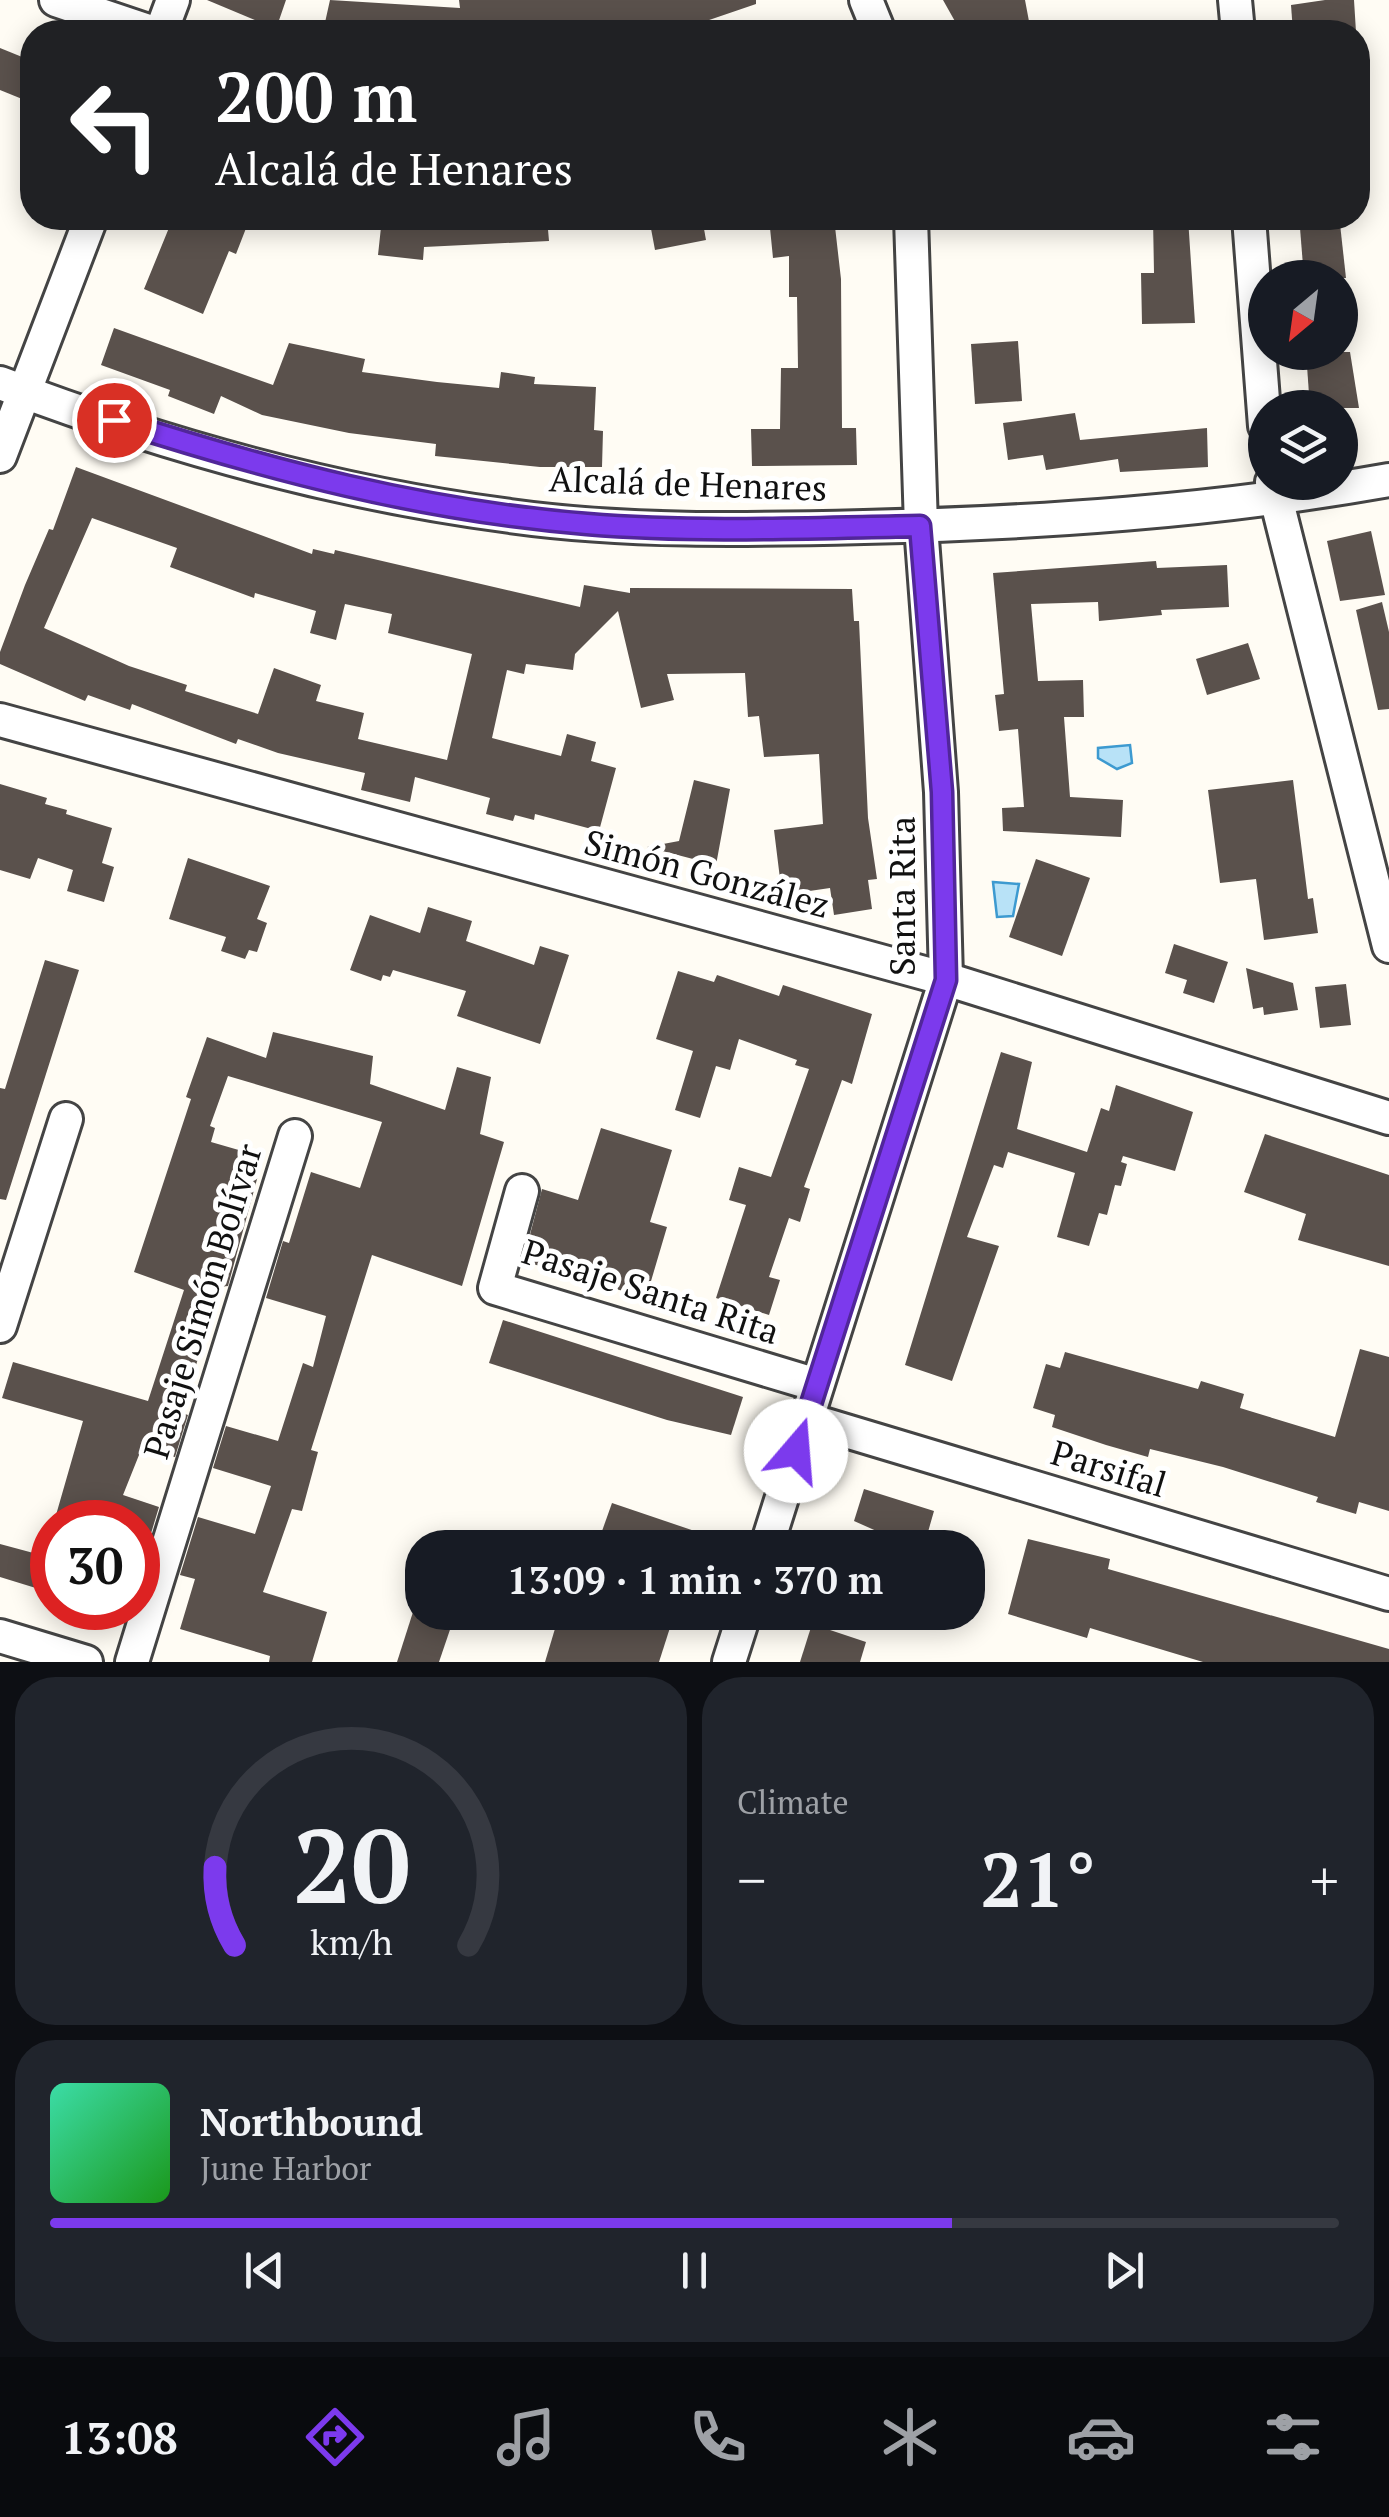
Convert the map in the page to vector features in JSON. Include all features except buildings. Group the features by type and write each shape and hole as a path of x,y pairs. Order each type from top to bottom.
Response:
{"street":[{"path":"56,0 115,20"},
{"path":"0,456 12,388 85,230"},
{"name":"Santa Rita","path":"772,1530 946,980 942,792 920,526 911,230"},
{"path":"1251,230 1262,390"},
{"name":"Alcalá de Henares","path":"12,388 267,468 454,508 590,524 773,529 920,526 1185,511 1248,498"},
{"name":"Alcalá de Henares","path":"1358,483 1389,480"},
{"path":"1276,500 1389,946"},
{"name":"Simón González","path":"0,720 946,980 1389,1118"},
{"path":"0,1326 66,1118"},
{"name":"Pasaje Simón Bolívar","path":"132,1662 295,1136"},
{"name":"Pasaje Santa Rita","path":"522,1191 496,1288 817,1385"},
{"name":"Parsifal","path":"806,1419 1389,1594"},
{"path":"729,1662 739,1630"},
{"path":"0,1636 86,1662"}],"water":[{"path":"1130,745 1132,763 1117,769 1098,758 1098,748"},
{"path":"993,882 1019,884 1013,916 997,917"}],"route":[{"path":"114,420 285,473 434,505 512,516 590,524 773,529 920,526 942,792 946,980 796,1451"}]}
